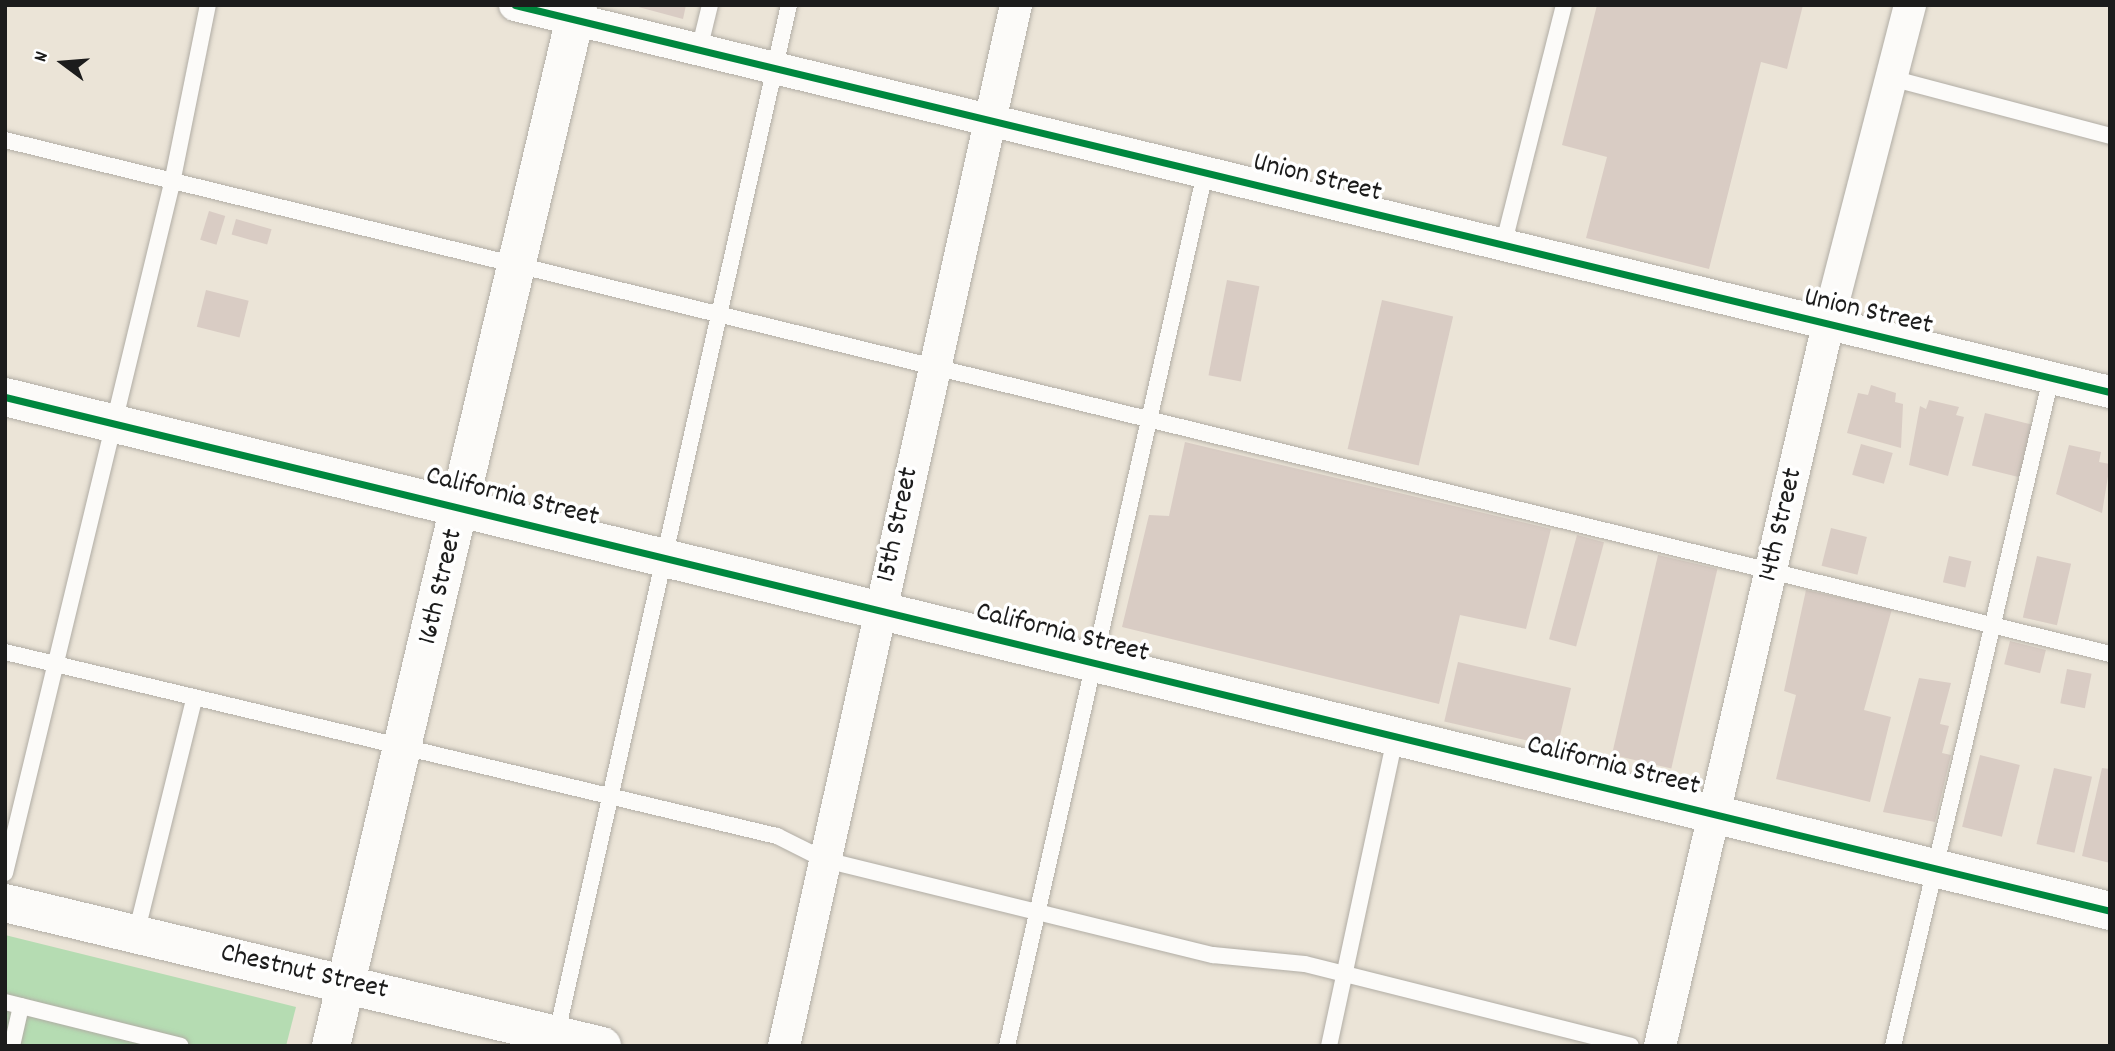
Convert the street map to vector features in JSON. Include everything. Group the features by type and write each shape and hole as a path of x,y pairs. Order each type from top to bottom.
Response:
{"street":[{"name":"Union Street","path":"515,5 577,13 699,50 2110,391"},
{"name":"15th Street","path":"785,1046 1016,5"},
{"name":"14th Street","path":"1660,1046 1828,325 1910,5"},
{"name":"16th Street","path":"331,1046 577,13"},
{"name":"California Street","path":"5,397 2110,911"},
{"name":"Chestnut Street","path":"5,903 346,983 555,1040 602,1046"}],"lane":[{"path":"5,873 53,663 172,183 208,5"},
{"path":"699,50 710,5"},
{"path":"555,1040 789,5"},
{"path":"1503,246 1564,5"},
{"path":"1891,78 2110,136"},
{"path":"5,140 172,183 517,265 719,319 934,366 1772,569 2110,654"},
{"path":"1007,1046 1154,420 1205,173"},
{"path":"1893,1046 1931,867 2051,378"},
{"path":"5,652 609,801 777,836 825,860 1213,955 1347,975 1631,1046"},
{"path":"136,934 194,699"},
{"path":"1329,1046 1347,975 1395,736"},
{"path":"12,1046 13,1004 181,1046"}],"green space":[{"path":"5,935 296,1007 286,1046 5,1046"}],"building":[{"path":"631,5 686,5 683,19"},
{"path":"1597,5 1803,5 1787,69 1761,62 1709,269 1586,238 1607,157 1562,145"},
{"path":"209,211 225,216 216,245 200,240"},
{"path":"236,219 272,229 267,245 232,234"},
{"path":"1227,280 1259,286 1241,382 1208,375"},
{"path":"206,290 249,301 239,338 197,327"},
{"path":"1382,300 1453,316 1419,466 1348,449"},
{"path":"1871,385 1896,393 1895,402 1903,404 1901,448 1847,433 1858,393 1868,395"},
{"path":"1929,400 1959,407 1956,415 1964,417 1948,476 1909,465 1920,406 1926,409"},
{"path":"1985,413 2033,425 2019,477 1972,465"},
{"path":"1185,442 1551,529 1526,629 1460,615 1439,704 1122,627 1149,515 1169,516"},
{"path":"1861,444 1893,453 1884,484 1852,475"},
{"path":"2069,445 2101,452 2099,462 2110,464 2102,513 2056,494"},
{"path":"1831,528 1867,537 1857,575 1822,566"},
{"path":"1577,535 1604,542 1576,647 1549,639"},
{"path":"1658,555 1717,569 1671,768 1612,755"},
{"path":"1949,556 1971,561 1965,587 1943,582"},
{"path":"2037,556 2071,564 2057,625 2023,617"},
{"path":"1806,590 1892,609 1864,710 1891,717 1870,802 1776,779 1796,695 1784,691"},
{"path":"2010,641 2046,650 2040,673 2004,664"},
{"path":"1458,662 1571,688 1557,748 1444,721"},
{"path":"2067,669 2092,674 2085,708 2060,703"},
{"path":"1919,678 1951,683 1940,724 1949,726 1942,753 1951,755 1935,822 1883,812"},
{"path":"1980,755 2020,765 2002,837 1962,827"},
{"path":"2054,768 2092,777 2074,853 2036,844"},
{"path":"2102,768 2110,769 2110,863 2082,856"}],"cycle path":[{"path":"515,5 2110,392"},
{"path":"5,397 2110,911"}]}
